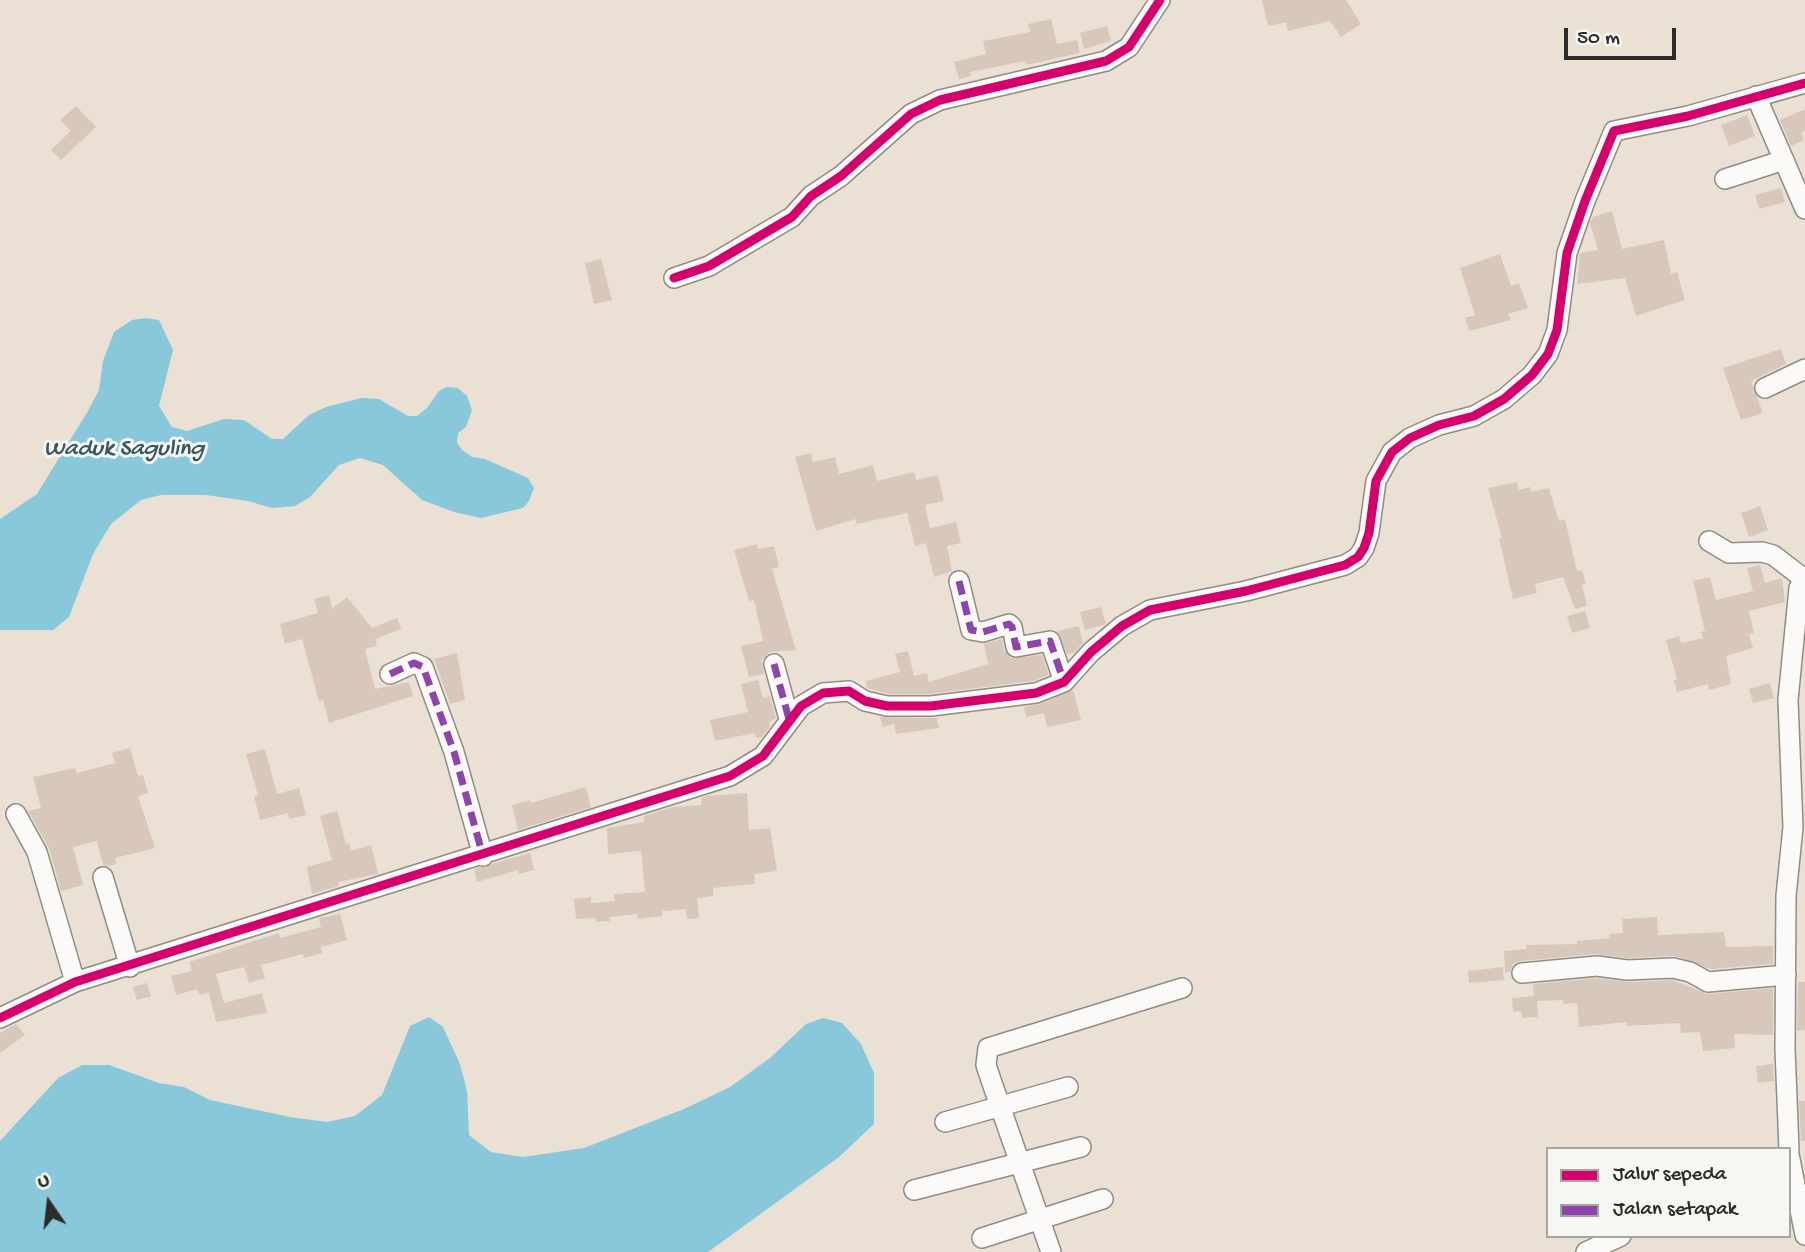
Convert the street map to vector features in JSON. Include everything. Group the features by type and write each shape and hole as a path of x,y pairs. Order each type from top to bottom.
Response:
{"street":[{"path":"674,278 709,266 792,218 811,196 841,176 911,114 940,100 1106,61 1129,47 1160,0"},
{"path":"0,1018 75,982 483,856 730,776 763,756 789,719 811,700 836,690 849,691 865,701 887,706 931,706 1036,692 1064,681 1122,626 1150,610 1345,565 1358,556 1369,533 1376,481 1392,452 1420,434 1474,416 1504,399 1532,375 1548,354 1557,330 1567,253 1609,136 1620,128 1688,117 1805,83"},
{"path":"1756,96 1805,209"},
{"path":"1725,179 1784,160"},
{"path":"1765,388 1805,369"},
{"path":"1709,541 1729,553 1762,552 1773,555 1804,578 1799,588 1788,699 1793,827 1786,896 1784,1049 1789,1147"},
{"path":"959,581 971,630 983,632 1009,624 1016,647 1050,641 1064,681"},
{"path":"390,674 414,663 423,667 454,752 483,856"},
{"path":"774,664 789,719"},
{"path":"16,814 37,852 75,982"},
{"path":"103,877 130,967"},
{"path":"1521,973 1597,966 1627,970 1673,968 1690,972 1708,982 1786,975"},
{"path":"1051,1252 986,1065 988,1048 1182,988"},
{"path":"945,1122 1068,1087"},
{"path":"914,1190 1081,1147"},
{"path":"1791,1170 1805,1235"},
{"path":"982,1238 1103,1199"},
{"path":"1586,1252 1617,1238"}],"water":[{"name":"Waduk Saguling","path":"132,320 159,320 173,350 159,406 172,427 187,431 224,419 244,420 272,439 283,439 309,415 326,407 361,398 379,399 408,416 417,416 427,408 439,391 447,387 458,388 467,396 472,410 466,427 458,433 457,442 462,450 472,457 485,459 528,478 534,488 529,501 523,508 481,518 454,512 422,500 383,465 360,458 339,465 310,497 295,506 272,508 248,501 206,495 161,495 141,500 111,524 93,554 69,617 53,630 0,630 0,519 37,494 88,411 99,390 103,361 114,332"},
{"path":"429,1017 443,1027 460,1064 467,1091 469,1135 491,1152 523,1157 584,1148 684,1109 730,1087 770,1058 806,1024 823,1018 842,1023 861,1044 874,1073 874,1124 839,1157 708,1252 0,1252 0,1141 58,1078 82,1065 109,1065 159,1083 184,1087 210,1100 327,1122 355,1116 382,1095 410,1026"}],"building":[{"path":"1262,0 1346,0 1361,24 1341,37 1330,21 1288,31 1286,22 1268,26"},
{"path":"1051,19 1057,44 1077,40 1080,53 1026,65 1025,61 970,72 971,76 959,79 954,62 986,54 983,41 1030,32 1028,24"},
{"path":"1107,26 1111,41 1084,49 1080,33"},
{"path":"76,106 96,127 61,160 51,150 71,131 60,120"},
{"path":"1805,109 1805,131 1801,133 1804,140 1791,146 1780,120"},
{"path":"1747,115 1755,136 1729,146 1721,125"},
{"path":"1781,188 1785,202 1759,209 1755,195"},
{"path":"1612,211 1622,249 1664,240 1671,274 1677,272 1685,300 1636,316 1625,278 1577,284 1580,253 1598,250 1590,223 1593,217"},
{"path":"1500,254 1511,286 1519,283 1528,308 1508,314 1511,320 1469,331 1465,318 1475,315 1460,268"},
{"path":"601,259 612,300 594,304 585,263"},
{"path":"1781,349 1786,364 1751,381 1763,413 1741,420 1723,368"},
{"path":"811,453 813,462 835,457 839,474 873,465 877,481 914,472 916,480 938,475 944,501 925,505 930,528 956,522 961,543 947,546 952,571 934,577 926,543 915,546 907,513 857,524 855,519 816,531 795,457"},
{"path":"1517,482 1519,490 1530,487 1531,492 1549,488 1559,521 1565,519 1577,571 1582,570 1587,606 1575,609 1563,577 1535,584 1537,593 1513,599 1499,538 1502,538 1488,488"},
{"path":"1760,506 1768,530 1749,537 1741,513"},
{"path":"757,544 758,549 774,546 779,567 772,569 796,650 770,652 762,660 764,674 749,677 741,646 763,641 754,600 749,601 734,550"},
{"path":"1760,565 1765,583 1782,578 1785,602 1749,611 1754,633 1749,634 1753,648 1726,656 1731,684 1709,690 1708,684 1677,692 1674,680 1677,679 1666,640 1679,636 1681,643 1703,638 1701,632 1705,631 1693,581 1710,577 1716,600 1753,591 1747,568"},
{"path":"329,595 332,609 347,597 372,628 397,618 401,629 375,639 377,646 365,649 375,689 409,682 413,696 329,723 323,700 319,701 302,639 285,644 280,624 318,613 314,599"},
{"path":"1101,607 1106,624 1085,630 1080,612"},
{"path":"1585,611 1590,628 1572,633 1567,616"},
{"path":"1079,626 1083,643 1074,653 1067,654 1057,631"},
{"path":"1002,639 1004,650 1011,658 1042,655 1049,675 1033,681 930,694 888,694 867,688 866,681 900,672 895,654 908,651 914,676 927,673 929,682 988,664 984,644"},
{"path":"457,653 465,700 450,704 434,659"},
{"path":"758,680 763,698 770,696 776,718 769,722 770,727 762,737 756,738 755,733 715,741 710,720 748,712 741,684"},
{"path":"1770,683 1774,698 1753,703 1749,689"},
{"path":"1073,690 1081,720 1047,727 1044,713 1026,717 1024,707 1040,704"},
{"path":"880,717 937,718 939,728 896,734 894,724 883,727"},
{"path":"130,748 138,776 143,775 148,793 138,796 155,848 115,858 117,864 109,866 103,865 97,841 73,847 83,885 61,891 49,848 28,811 41,808 33,777 75,768 77,773 115,763 112,753"},
{"path":"265,749 277,794 299,788 306,815 289,819 288,813 260,820 254,796 258,795 246,754"},
{"path":"586,787 591,807 518,830 512,805 530,800 531,803"},
{"path":"747,793 749,830 770,828 777,871 754,874 755,884 713,888 713,896 697,898 699,918 687,919 686,909 662,911 662,916 638,919 637,914 610,917 610,921 596,922 595,918 576,919 574,899 591,897 591,903 615,901 614,894 645,892 641,851 608,854 607,828 644,822 644,816 672,807 701,805 701,798 707,796"},
{"path":"337,811 346,844 349,843 351,851 371,845 378,874 338,882 339,886 312,894 307,867 332,860 320,816"},
{"path":"530,853 534,870 519,874 518,870 477,882 474,869"},
{"path":"340,914 347,940 321,947 322,953 304,958 303,954 261,965 265,978 249,983 244,967 216,974 224,1003 262,993 267,1013 216,1022 209,993 199,995 197,989 176,995 171,976 192,971 189,962 279,933 280,938 321,927 319,918"},
{"path":"1657,917 1658,935 1724,932 1726,947 1773,946 1773,964 1711,969 1675,956 1628,958 1596,954 1521,961 1514,963 1510,972 1505,972 1504,951 1527,949 1526,945 1577,944 1577,941 1609,938 1609,934 1623,933 1622,919"},
{"path":"1503,967 1504,980 1469,983 1468,971"},
{"path":"1597,978 1627,982 1672,980 1708,994 1773,988 1773,1035 1734,1034 1735,1048 1703,1051 1700,1032 1681,1033 1680,1023 1627,1026 1627,1022 1579,1027 1577,1003 1563,1004 1563,1000 1537,1001 1538,1017 1522,1018 1521,1011 1513,1012 1512,998 1534,996 1533,984"},
{"path":"1798,982 1805,982 1805,1030 1797,1031"},
{"path":"147,983 151,996 137,1000 133,987"},
{"path":"16,1024 25,1035 0,1053 0,1033"},
{"path":"1773,1064 1774,1081 1758,1083 1756,1066"},
{"path":"1799,1101 1805,1101 1805,1141 1801,1141"}],"marked path":[{"path":"959,581 971,630 983,632 1009,624 1016,647 1050,641 1064,682"},
{"path":"390,674 414,663 423,667 454,752 483,856"},
{"path":"774,664 789,719"}],"cycle path":[{"path":"674,278 709,266 792,217 811,196 841,176 911,114 940,100 1106,61 1129,47 1160,0"},
{"path":"0,1018 75,982 730,776 763,756 801,706 823,693 849,691 865,701 887,706 931,706 1036,693 1064,682 1091,652 1122,626 1150,610 1246,591 1345,565 1358,557 1364,548 1369,533 1376,481 1392,452 1410,438 1439,425 1474,416 1504,399 1532,375 1548,354 1557,330 1567,253 1614,131 1688,116 1805,83"}]}
